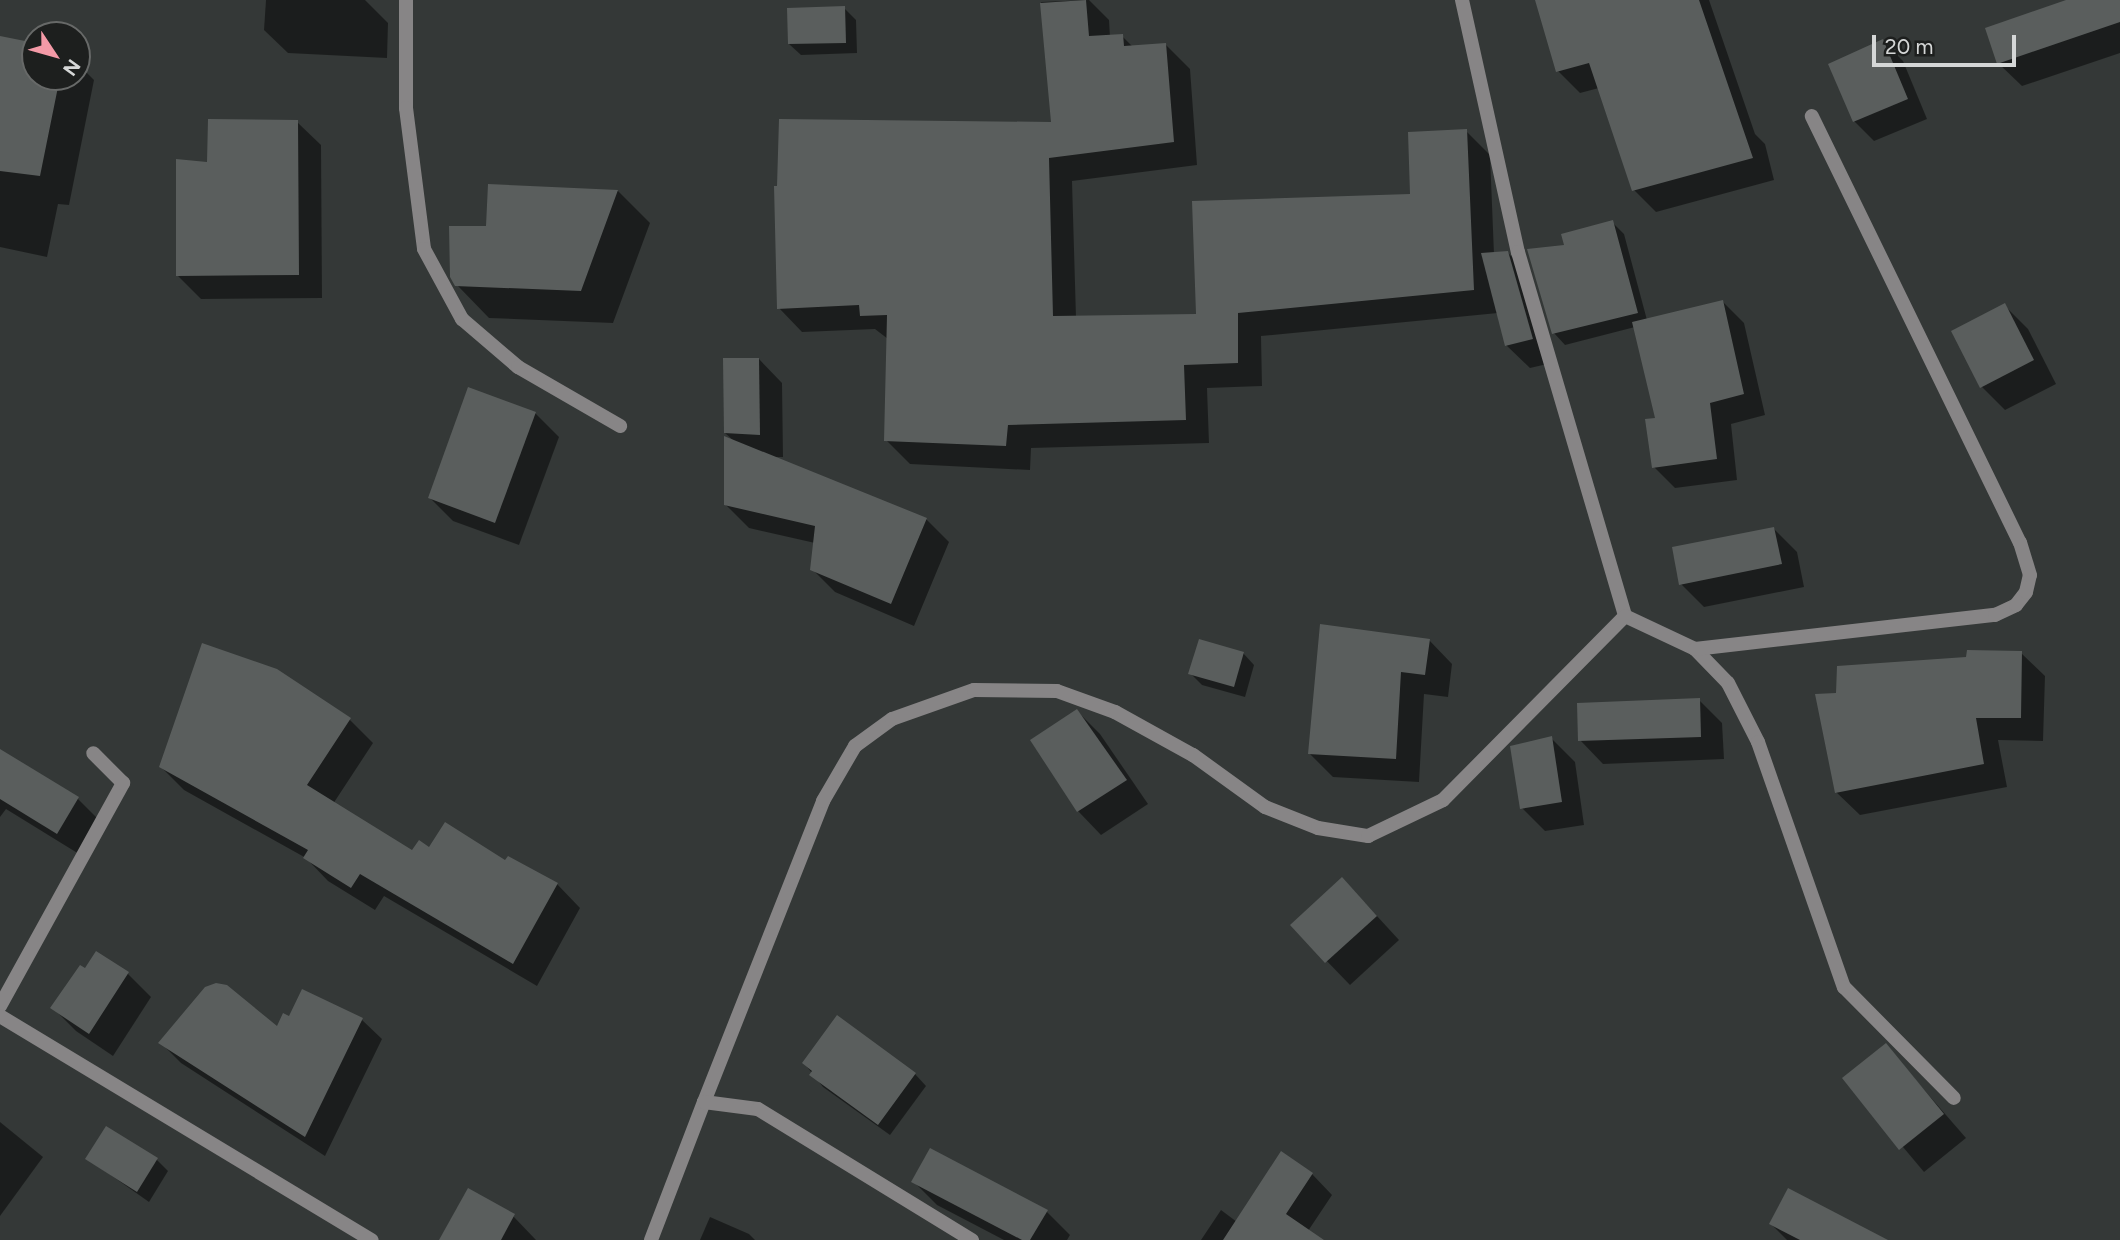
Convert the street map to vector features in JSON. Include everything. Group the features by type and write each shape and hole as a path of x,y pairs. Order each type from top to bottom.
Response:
{"street":[{"path":"406,0 405,108 424,249 462,319 518,367 620,426"},
{"path":"1462,0 1517,252 1625,616 1695,649 1728,683 1758,742 1844,987 1954,1098"},
{"path":"1695,649 1995,615 2016,605 2026,592 2030,575 2014,531 1812,116"},
{"path":"651,1240 823,802 855,746 892,719 974,690 1057,691 1115,712 1193,755 1265,807 1318,828 1368,836 1443,800 1625,616"},
{"path":"0,1006 123,783 93,753"},
{"path":"0,1016 372,1240"},
{"path":"704,1102 758,1109 972,1240"}],"building":[{"path":"1086,0 1089,36 1123,34 1124,46 1166,43 1174,142 1049,158 1053,316 1196,314 1192,201 1410,194 1408,132 1467,129 1474,290 1238,313 1238,363 1184,365 1186,420 1008,425 1006,446 884,441 887,315 860,316 859,305 777,309 774,186 777,186 779,119 1051,122 1040,3"},
{"path":"1535,0 1699,0 1753,158 1632,191 1589,63 1556,72"},
{"path":"2066,0 2120,0 2120,22 1997,64 1985,28"},
{"path":"845,6 846,43 788,44 787,8"},
{"path":"0,36 21,40 21,91 57,91 40,176 0,171"},
{"path":"1883,39 1908,99 1853,122 1828,64"},
{"path":"208,119 298,120 299,275 176,276 176,159 207,162"},
{"path":"488,184 618,190 581,291 455,286 450,277 449,226 486,226"},
{"path":"1613,220 1638,313 1552,334 1527,249 1564,245 1561,234"},
{"path":"1508,251 1533,339 1505,346 1481,253"},
{"path":"1723,300 1744,394 1710,403 1717,459 1652,468 1645,419 1655,418 1632,322"},
{"path":"2005,303 2034,360 1980,388 1951,331"},
{"path":"723,358 759,358 760,435 724,433"},
{"path":"468,387 536,412 495,523 428,498"},
{"path":"724,436 927,518 891,604 810,570 815,526 724,505"},
{"path":"1774,527 1782,564 1679,585 1672,547"},
{"path":"1320,624 1430,639 1425,675 1401,672 1396,759 1308,754"},
{"path":"1199,639 1244,652 1234,687 1188,674"},
{"path":"202,643 277,669 351,718 307,785 412,850 419,840 429,847 445,822 505,860 508,856 558,883 513,964 360,874 351,888 303,858 308,850 159,767"},
{"path":"1967,650 2022,651 2021,718 1976,718 1984,764 1835,793 1815,694 1836,693 1837,666 1966,657"},
{"path":"1700,698 1701,737 1578,741 1577,703"},
{"path":"1077,709 1127,780 1077,812 1030,740"},
{"path":"1552,736 1562,802 1520,809 1510,746"},
{"path":"0,749 79,797 57,834 0,799"},
{"path":"1342,877 1377,916 1325,963 1290,925"},
{"path":"96,951 129,972 89,1034 50,1008 80,965 85,968"},
{"path":"216,983 227,985 277,1026 283,1013 289,1016 302,989 363,1018 305,1137 158,1043 205,987"},
{"path":"837,1015 916,1073 878,1125 809,1075 812,1071 802,1063"},
{"path":"1886,1043 1944,1114 1899,1150 1842,1078"},
{"path":"106,1126 158,1158 137,1192 85,1159"},
{"path":"930,1148 1048,1210 1030,1240 1022,1240 911,1182"},
{"path":"1281,1151 1313,1173 1286,1214 1324,1240 1223,1240"},
{"path":"468,1188 515,1214 501,1240 439,1240"},
{"path":"1788,1188 1888,1240 1800,1240 1769,1224"}]}
